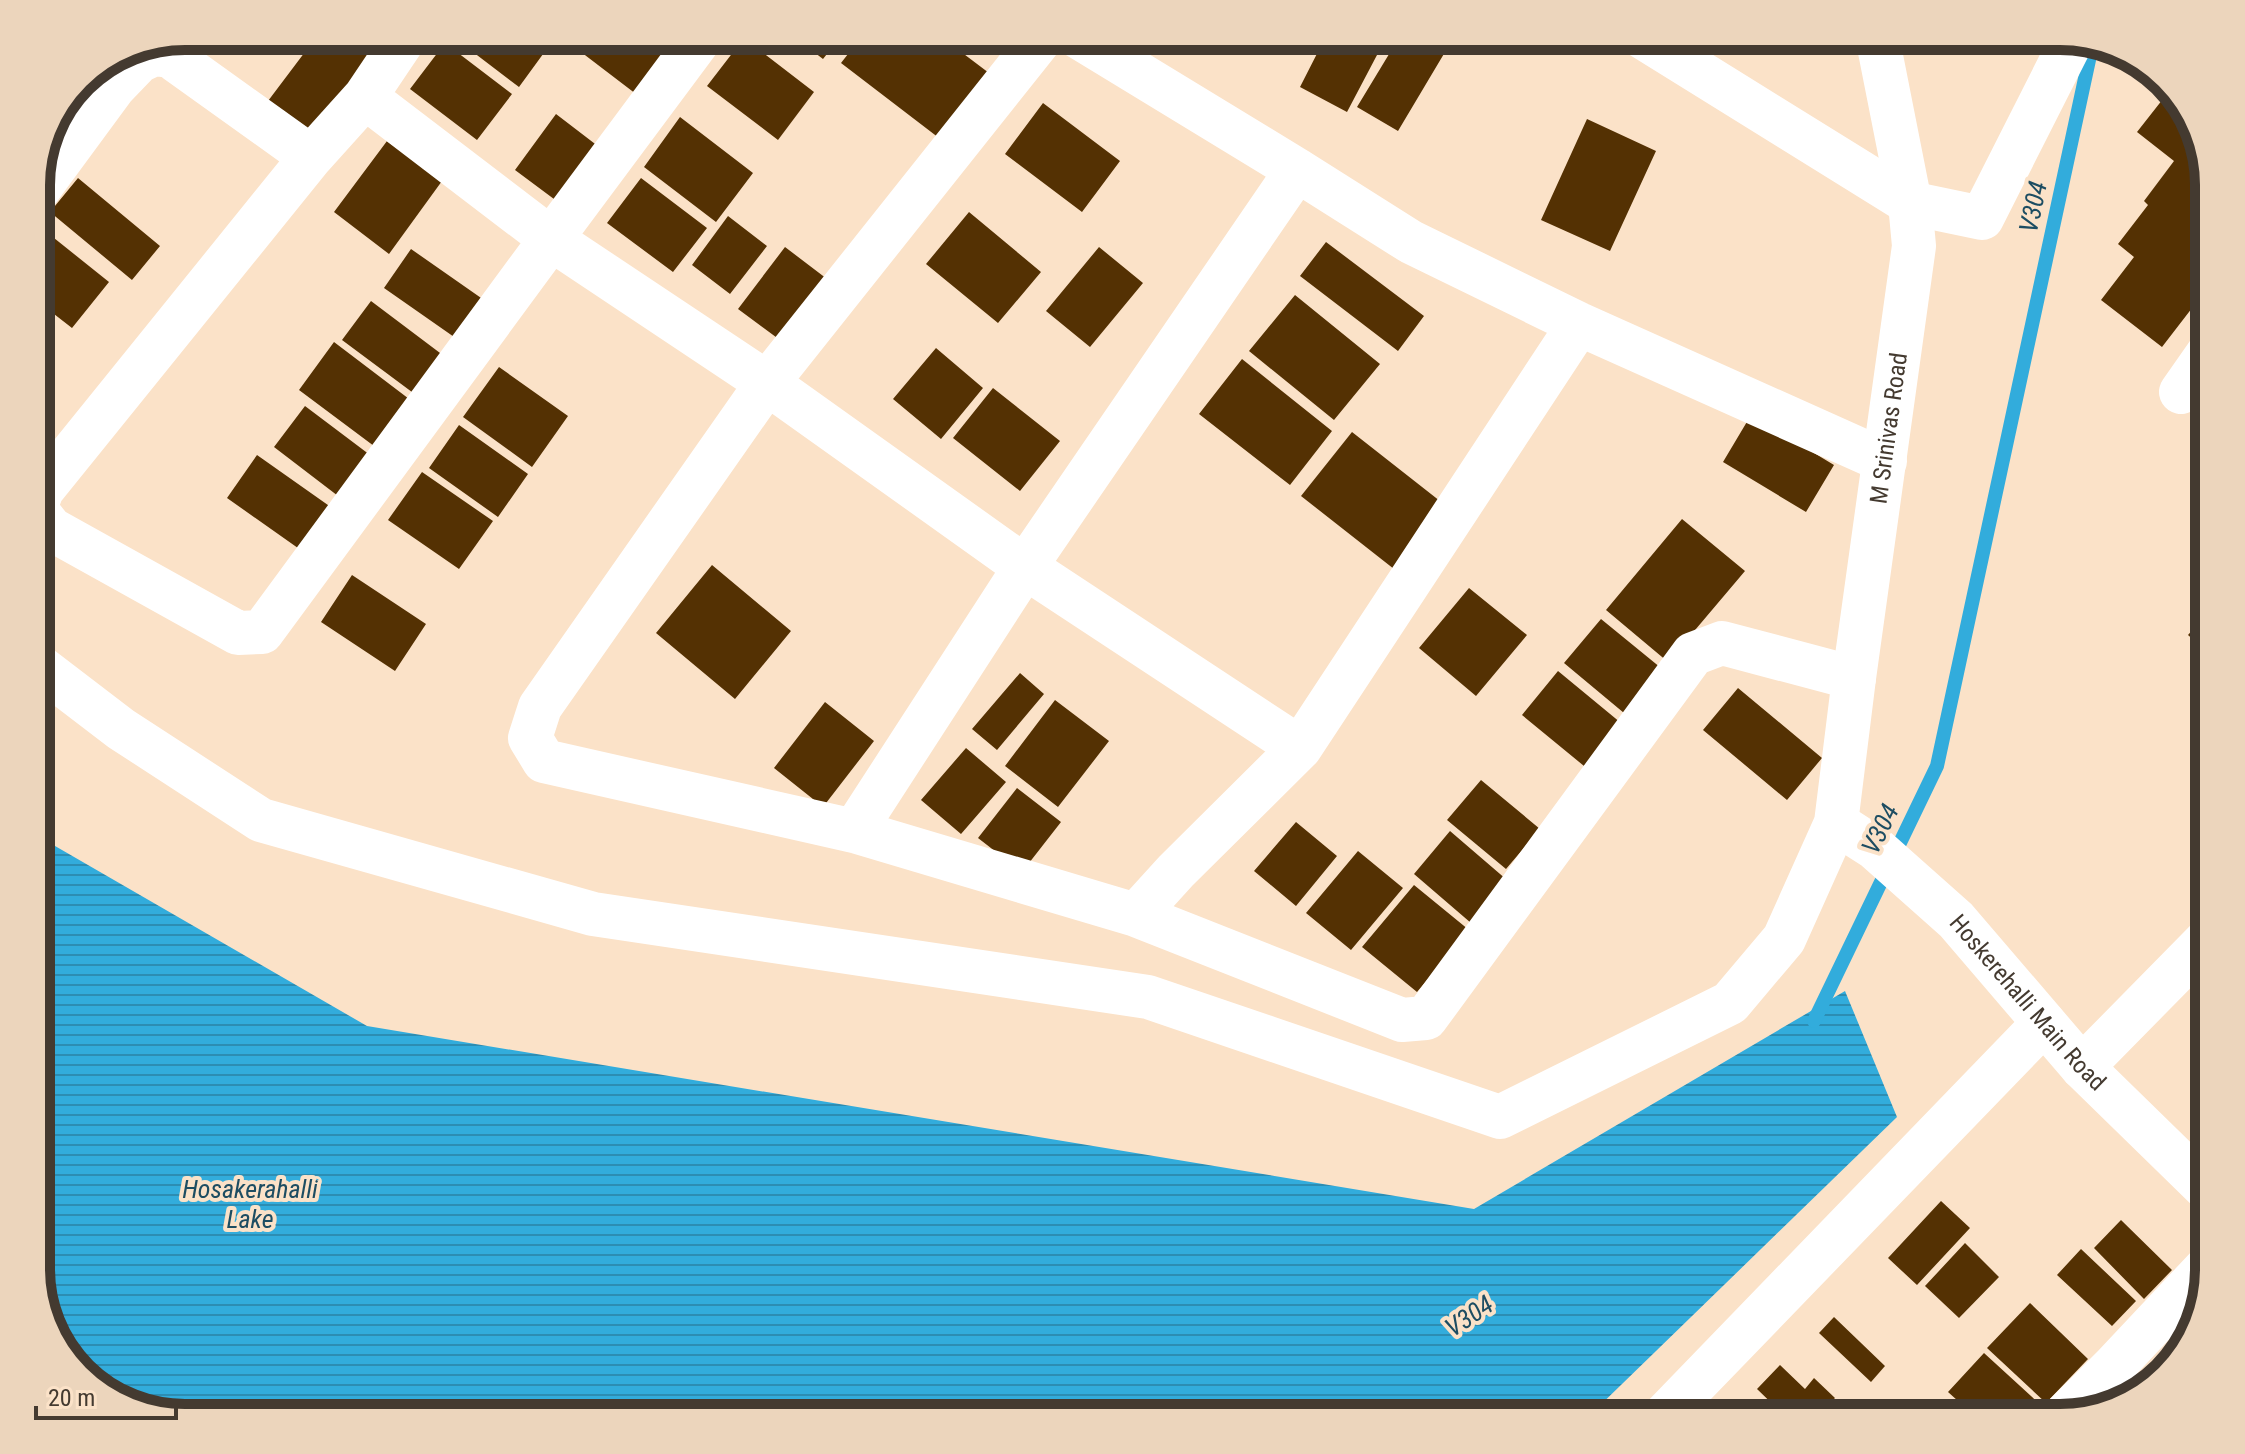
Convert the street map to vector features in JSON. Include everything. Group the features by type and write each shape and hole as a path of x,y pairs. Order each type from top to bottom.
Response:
{"street":[{"path":"50,480 311,157 365,97 397,50"},
{"path":"50,528 238,633 262,632 692,50"},
{"path":"1032,50 767,383 540,707 530,738 544,761 854,831 1136,915 1402,1020 1426,1018 1693,654 1722,643 1854,678"},
{"path":"1100,50 1411,242 1579,324 1885,461"},
{"path":"1664,50 1910,203 1982,218 2067,50"},
{"name":"M Srinivas Road","path":"50,675 121,729 261,820 593,914 1148,997 1500,1117 1730,1003 1784,939 1836,823 1914,246 1910,203 1880,50"},
{"path":"155,54 170,56 311,157"},
{"path":"51,173 114,87 127,64"},
{"path":"365,97 551,239 767,383 1025,567 1300,748"},
{"path":"854,831 1025,567 1297,170"},
{"path":"1136,915 1300,748 1579,324"},
{"path":"2181,392 2195,372"},
{"name":"Hoskerehalli Main Road","path":"1836,823 1875,848 1956,920 2082,1067 2195,1177"},
{"path":"2082,1067 2195,952"},
{"path":"1676,1404 2044,1023"},
{"path":"2077,1403 2194,1281"}],"water":[{"name":"Hosakerahalli Lake","path":"50,843 367,1026 1474,1209 1845,991 1897,1117 1601,1404 168,1403 134,1394 96,1370 68,1336 55,1304 50,1277"}],"building":[{"path":"306,50 362,50 371,57 313,135 268,101"},
{"path":"440,50 454,50 512,94 477,140 410,89"},
{"path":"470,50 546,50 519,87"},
{"path":"578,50 666,50 668,52 636,94"},
{"path":"735,50 760,50 814,92 778,140 707,86"},
{"path":"811,50 830,50 823,59"},
{"path":"851,50 959,50 989,73 939,138 841,63"},
{"path":"1319,50 1380,50 1347,112 1300,87"},
{"path":"1392,50 1446,50 1398,131 1357,107"},
{"path":"101,80 82,106 78,103"},
{"path":"2163,99 2185,134 2194,168 2195,304 2162,347 2101,300 2134,257 2118,244 2148,205 2144,201 2174,161 2137,132"},
{"path":"1043,103 1120,161 1082,212 1005,154"},
{"path":"556,114 603,150 562,205 515,170"},
{"path":"680,117 753,173 716,222 644,167"},
{"path":"1587,119 1656,151 1610,251 1541,220"},
{"path":"387,141 442,181 389,254 334,212"},
{"path":"78,178 160,246 132,280 50,212"},
{"path":"641,178 707,228 673,272 607,223"},
{"path":"969,212 1041,272 998,323 926,264"},
{"path":"728,216 767,246 730,294 692,265"},
{"path":"50,235 109,282 72,328 50,311"},
{"path":"1326,242 1424,316 1398,351 1300,276"},
{"path":"785,247 831,282 784,343 738,309"},
{"path":"1099,247 1143,283 1090,347 1046,311"},
{"path":"411,249 484,300 457,339 384,288"},
{"path":"1295,295 1380,364 1334,420 1249,351"},
{"path":"371,301 448,359 420,398 342,340"},
{"path":"334,342 417,405 382,452 299,390"},
{"path":"936,348 983,388 941,439 893,399"},
{"path":"1242,359 1332,431 1290,485 1199,414"},
{"path":"499,367 568,416 532,467 463,417"},
{"path":"993,388 1060,441 1020,491 953,438"},
{"path":"305,406 374,458 342,499 274,447"},
{"path":"1751,415 1834,465 1806,512 1723,462"},
{"path":"459,425 528,474 498,517 429,468"},
{"path":"1352,432 1445,505 1394,569 1301,496"},
{"path":"50,445 62,454 50,471"},
{"path":"257,455 335,510 305,553 227,498"},
{"path":"422,472 493,521 459,569 388,520"},
{"path":"1682,519 1745,571 1668,662 1606,610"},
{"path":"712,565 791,631 735,699 656,633"},
{"path":"352,575 426,624 395,671 321,622"},
{"path":"1469,588 1527,635 1476,696 1419,648"},
{"path":"1601,619 1661,668 1624,713 1564,663"},
{"path":"2195,627 2195,641 2188,635"},
{"path":"1558,671 1621,723 1584,766 1522,715"},
{"path":"1020,673 1044,694 997,750 972,729"},
{"path":"1738,688 1822,758 1787,800 1703,730"},
{"path":"1055,700 1109,741 1058,807 1005,766"},
{"path":"825,702 874,741 823,807 774,768"},
{"path":"966,748 1006,782 961,834 921,800"},
{"path":"1481,780 1540,829 1506,869 1447,820"},
{"path":"1017,788 1061,822 1022,872 978,838"},
{"path":"1296,822 1337,856 1296,906 1254,871"},
{"path":"1450,831 1507,880 1471,923 1414,874"},
{"path":"1358,851 1403,888 1351,950 1306,913"},
{"path":"1414,885 1469,930 1417,992 1362,947"},
{"path":"1941,1201 1970,1228 1917,1285 1888,1258"},
{"path":"2121,1220 2172,1270 2144,1299 2094,1248"},
{"path":"1965,1243 1999,1277 1959,1318 1925,1286"},
{"path":"2081,1249 2136,1301 2112,1326 2057,1275"},
{"path":"2030,1303 2088,1359 2046,1403 1987,1348"},
{"path":"1834,1317 1885,1366 1871,1382 1819,1333"},
{"path":"1984,1353 2040,1404 1961,1404 1948,1392"},
{"path":"1780,1365 1805,1389 1814,1378 1835,1398 1829,1404 1773,1404 1757,1389"}],"waterway":[{"name":"V304","path":"1814,1021 1937,766 2090,54"}]}
